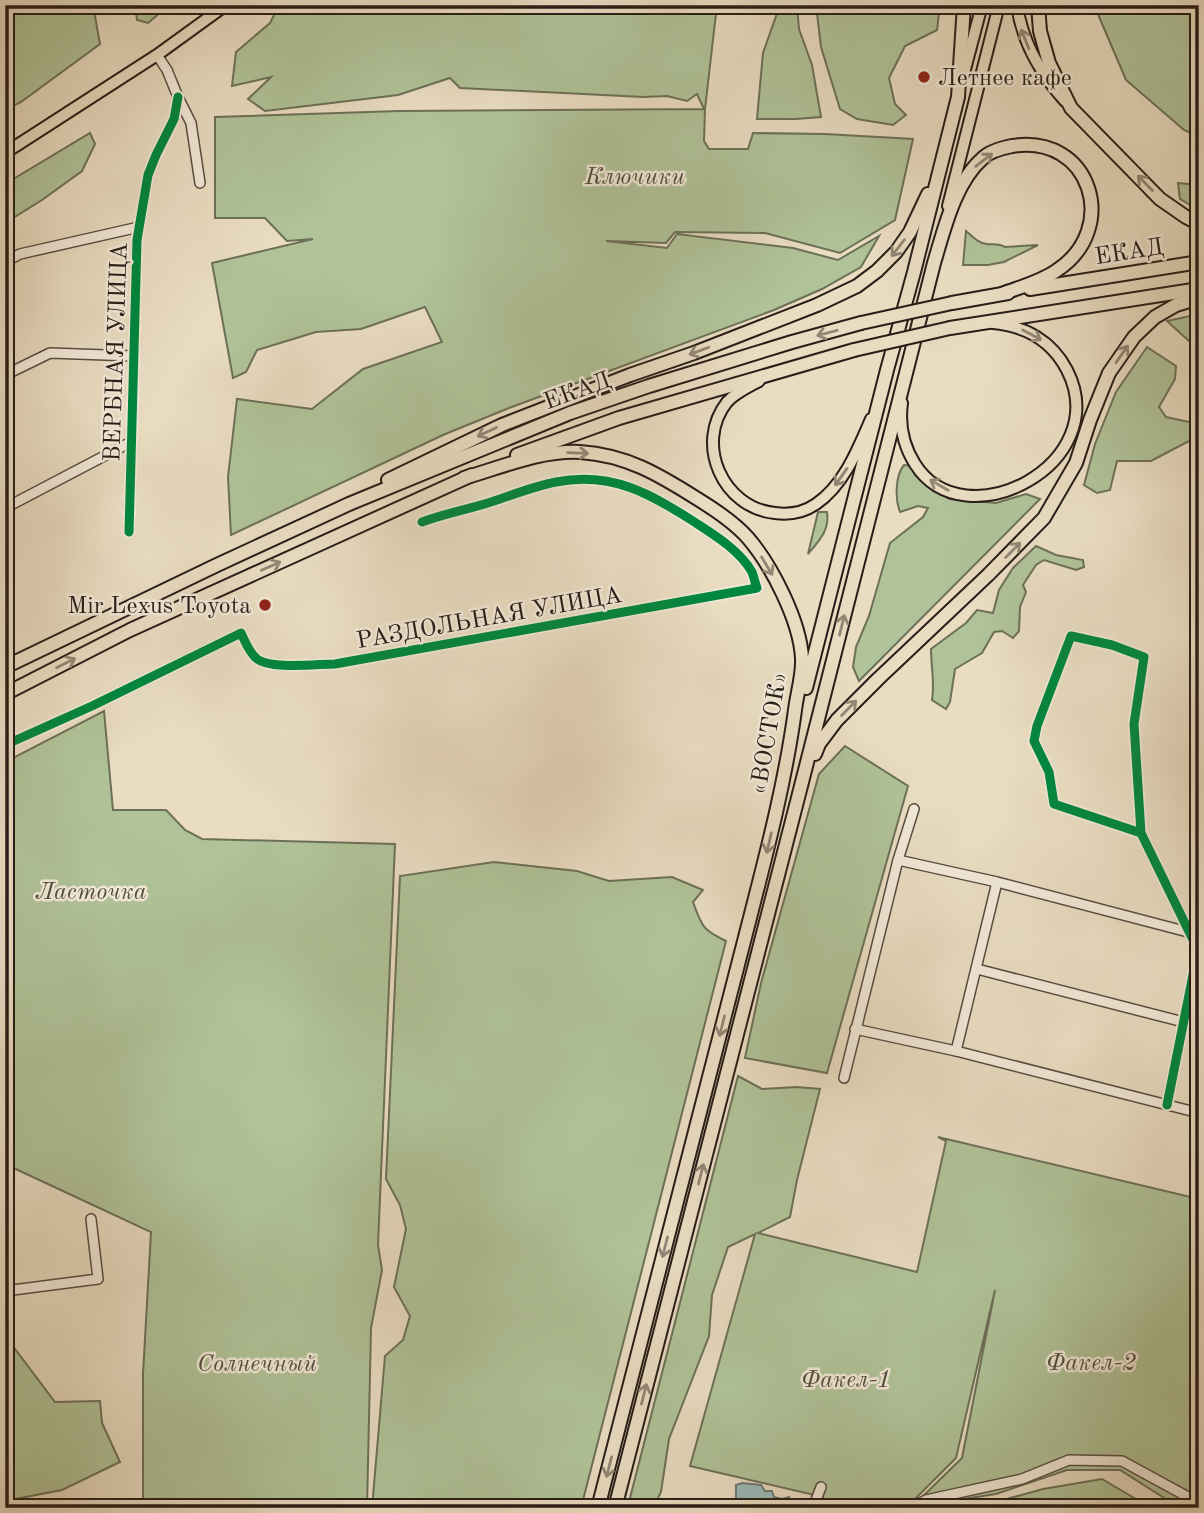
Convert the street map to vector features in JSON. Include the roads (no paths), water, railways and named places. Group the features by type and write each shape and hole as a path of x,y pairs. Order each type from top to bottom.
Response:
{"highway":[{"path":"790,752 958,97 964,5"},
{"path":"1038,5 1040,31 1049,62 1071,108 1160,199 1199,224"},
{"name":"«ВОСТОК»","path":"615,1508 948,216 972,169 984,156 1004,147 1027,144 1048,147 1063,154 1080,172 1093,206 1091,221 1078,251 1056,271 1002,294"},
{"path":"349,503 403,472 502,425 629,374 694,353 817,305 857,286 896,252 910,232 941,166"},
{"name":"ЕКАД","path":"5,667 349,503 570,413 649,386 861,323 952,303 1199,262"},
{"name":"ЕКАД","path":"5,694 130,630 464,478 535,448 619,418 855,350 966,324 1199,289"},
{"path":"801,786 820,744 837,720 1044,518 1076,463 1109,373 1134,337 1155,317 1175,305 1199,298"},
{"name":"«ВОСТОК»","path":"464,478 554,453 597,454 643,467 706,504 747,537 763,558 780,589 797,632 802,655 790,752 764,863 598,1508"}],"main road":[{"path":"5,153 157,55 226,5"},
{"path":"958,97 982,5"},
{"path":"934,263 999,5"},
{"path":"1017,5 1021,29 1033,58 1050,85 1071,108"},
{"path":"909,364 902,407 904,442 914,464 927,478 946,490 980,496 1006,491 1039,474 1065,448 1074,425 1076,405 1069,373 1050,346 1028,331 998,324 966,324"},
{"path":"775,373 727,402 716,424 714,451 724,482 738,498 770,513 789,514 815,505 840,480 874,411 887,370"}],"street":[{"path":"157,55 167,70 191,123 200,183"},
{"name":"ВЕРБНАЯ УЛИЦА","path":"129,532 139,227 149,175 174,118 178,97"},
{"path":"5,262 20,254 139,227"},
{"path":"5,375 50,353 133,356"},
{"path":"5,508 131,442"},
{"name":"РАЗДОЛЬНАЯ УЛИЦА","path":"5,745 241,634 257,659 265,663 287,666 335,664 757,587 752,573 734,551 713,534 662,501 633,487 611,481 572,479 553,482 422,522"},
{"path":"1141,833 1054,804 1049,772 1034,741 1037,726 1071,636 1112,645 1144,657 1134,724 1141,833 1198,950 1167,1105"},
{"path":"844,1078 898,860 914,809"},
{"path":"898,860 997,882 1188,932"},
{"path":"956,1051 997,882"},
{"path":"976,969 1199,1026"},
{"path":"855,1029 956,1051 1199,1113"},
{"path":"5,1290 98,1279 91,1219"},
{"path":"910,1508 926,1500 1022,1479 1069,1460 1122,1461 1199,1503"},
{"path":"813,1508 821,1488"}],"water":[{"path":"736,1485 761,1485 765,1491 772,1491 774,1497 789,1497 796,1508 744,1508 745,1505 740,1503 736,1508"}],"place":[{"name":"Летнее кафе","path":"924,77"},
{"name":"Mir Lexus Toyota","path":"265,605"}],"park label":[{"name":"Ключики","path":"635,176"},
{"name":"Ласточка","path":"91,891"},
{"name":"Факел-2","path":"1091,1362"},
{"name":"Солнечный","path":"257,1363"},
{"name":"Факел-1","path":"846,1379"}]}
